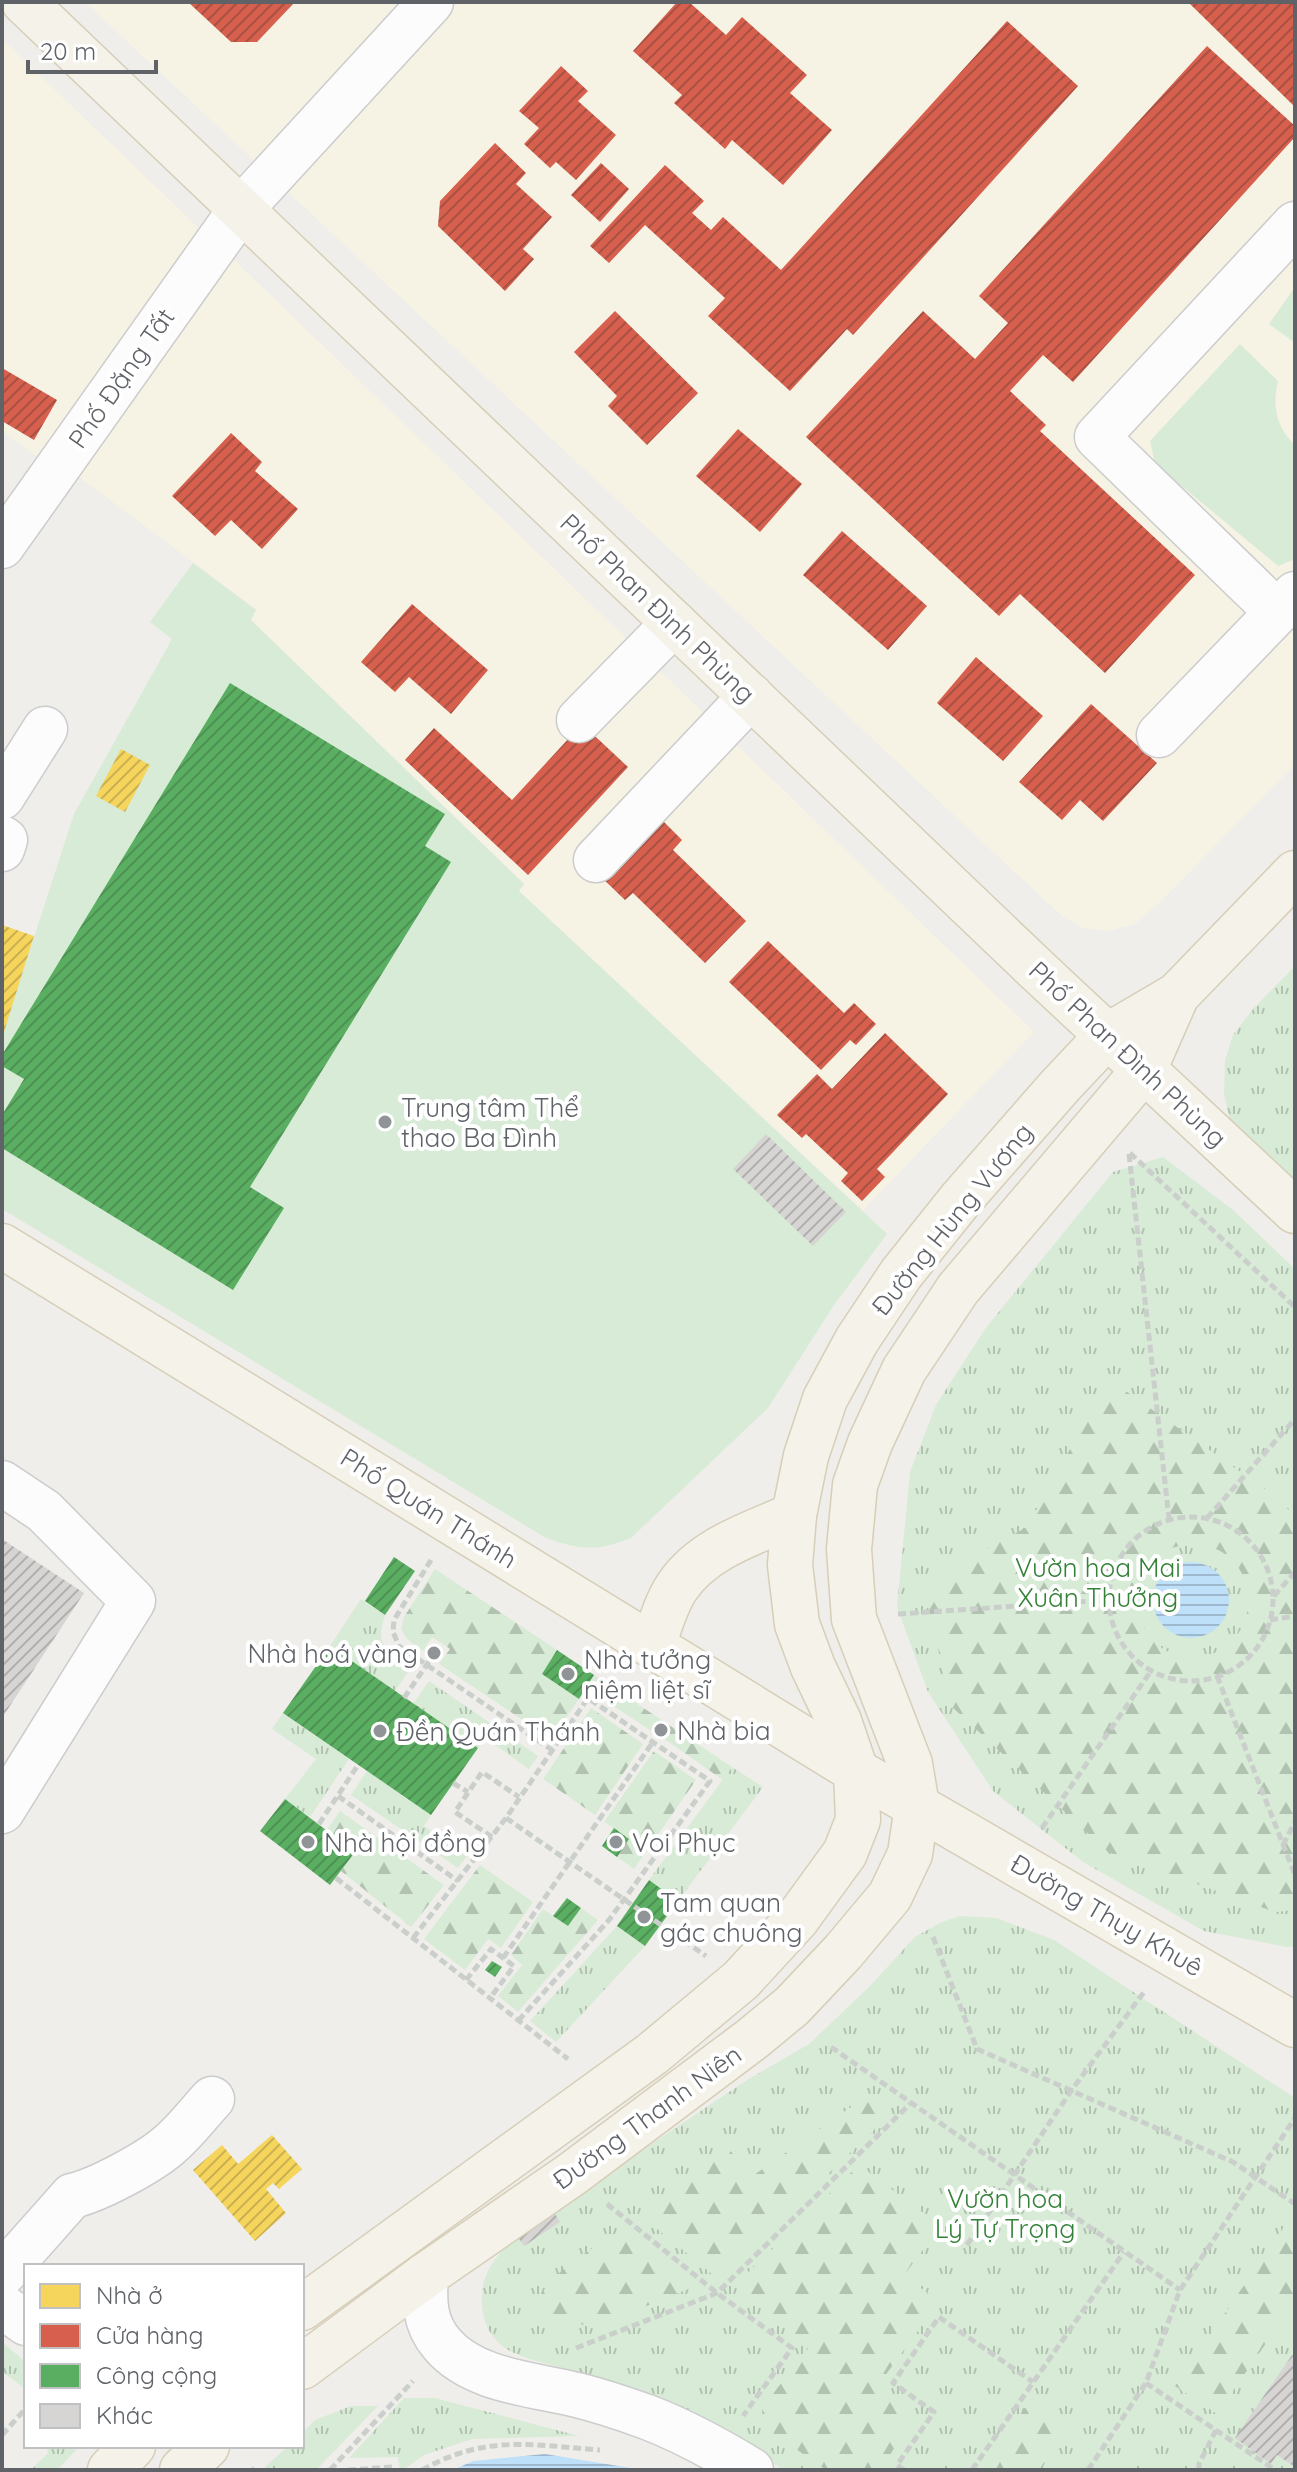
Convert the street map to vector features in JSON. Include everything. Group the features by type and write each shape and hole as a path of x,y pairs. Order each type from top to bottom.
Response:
{"main road":[{"name":"Phố Phan Đình Phùng","path":"24,2 1107,1036 1295,1211"},
{"name":"Đường Hùng Vương","path":"856,1771 839,1721 813,1667 797,1624 790,1565 794,1515 806,1456 825,1399 857,1340 901,1274 961,1199 1107,1036 1177,995 1295,873"},
{"name":"Đường Hùng Vương","path":"917,1806 910,1764 854,1619 849,1549 855,1485 870,1443 904,1370 958,1289 1144,1070 1177,995"},
{"name":"Phố Quán Thánh","path":"2,1246 856,1771"},
{"path":"653,1645 676,1589 695,1564 732,1542 794,1515"},
{"name":"Đường Thụy Khuê","path":"856,1771 1295,2025"},
{"name":"Đường Thanh Niên","path":"304,2307 652,2054 741,1980 797,1919 845,1853 858,1820 856,1771"},
{"name":"Đường Thanh Niên","path":"304,2366 426,2275 572,2174 722,2063 792,2006 890,1896 910,1854 917,1806"},
{"path":"110,2470 131,2448"},
{"path":"182,2470 205,2448"}],"street":[{"name":"Phố Đặng Tất","path":"2,546 241,209 431,2"},
{"path":"1159,735 1286,603 1097,437 1295,224"},
{"path":"579,720 674,623"},
{"path":"596,860 751,696"},
{"path":"2,797 45,729"},
{"path":"2,838 5,840 2,849"},
{"path":"2,1483 44,1511 133,1601 2,1811"},
{"path":"2,2275 72,2196 87,2193 168,2146 212,2099"},
{"path":"426,2275 424,2303 428,2325 442,2345 460,2360 508,2379 579,2395 649,2418 718,2450 751,2470"},
{"path":"2,2306 24,2322"}],"path":[{"path":"1169,1519 1129,1153 1295,1307"},
{"path":"1206,1519 1295,1419"},
{"path":"1195,1516 1220,1522 1243,1535 1260,1554 1271,1578 1273,1597 1270,1620 1255,1652 1234,1670 1207,1680 1178,1681 1151,1671 1129,1653 1114,1629 1108,1600 1112,1572 1126,1547 1145,1530 1169,1519 1195,1516"},
{"path":"433,1558 394,1620 393,1632 399,1646 552,1750"},
{"path":"1273,1597 1295,1572"},
{"path":"889,1614 1108,1600"},
{"path":"1270,1620 1295,1616"},
{"path":"404,1698 432,1657"},
{"path":"1040,1833 1151,1671"},
{"path":"1217,1676 1295,1875"},
{"path":"413,1938 506,1818 588,1698 710,1781 609,1920 518,2021"},
{"path":"503,1958 653,1742"},
{"path":"319,1824 358,1765"},
{"path":"492,1837 455,1812 468,1792 482,1772 519,1797"},
{"path":"453,1783 468,1792"},
{"path":"338,1796 458,1881"},
{"path":"506,1818 741,1980"},
{"path":"1283,1845 1295,1822"},
{"path":"336,1878 568,2059"},
{"path":"933,1937 977,2049 1233,2162 1295,2204"},
{"path":"466,1980 491,1949 514,1966 490,1998"},
{"path":"967,2245 1071,2091 1144,1992"},
{"path":"831,2047 1180,2290"},
{"path":"571,2350 717,2293 911,2103"},
{"path":"1088,2470 1146,2383 1180,2290 1295,2118"},
{"path":"607,2204 717,2293 792,2348 736,2427"},
{"path":"972,2470 1124,2252"},
{"path":"904,2470 897,2465 934,2412 893,2383 939,2317 1033,2382"},
{"path":"330,2470 413,2381"},
{"path":"1146,2383 1275,2470"},
{"path":"2,2435 24,2410"},
{"path":"1199,2470 1216,2430"},
{"path":"422,2470 481,2446 546,2443 611,2449"},
{"path":"348,2470 392,2467 393,2470"}],"shaded area":[{"path":"85,2 1295,2 1295,764 1135,924 1108,931 1083,928 1063,917"},
{"path":"2,39 206,235 44,462 2,431"},
{"path":"229,255 1034,1032 863,1210 519,891 524,883 251,620 256,609 74,473"}],"green space":[{"path":"1295,287 1295,343 1269,324"},
{"path":"1240,344 1278,381 1275,399 1277,416 1283,431 1295,445 1295,559 1278,566 1155,464 1150,441"},
{"name":"Trung tâm Thể thao Ba Đình","path":"193,563 256,610 251,620 524,884 519,891 887,1234 834,1305 768,1408 631,1538 608,1546 588,1548 546,1538 2,1209 2,1036 74,814 172,639 150,622"},
{"path":"1295,966 1295,1193 1230,1121 1224,1093 1225,1061 1233,1035 1253,1009"},
{"path":"1293,1062 1295,1064 1295,1143 1290,1139"},
{"name":"Vườn hoa Mai Xuân Thưởng","path":"1163,1157 1233,1210 1295,1269 1295,1946 1204,1931 1083,1862 993,1791 928,1692 897,1607 910,1472 936,1405 985,1329 1113,1172"},
{"path":"1123,1389 1273,1495 1295,1516 1295,1910 1275,1912 1108,1852 951,1706 923,1584 1027,1527 1091,1411","holes":["1197,1543 1222,1552 1237,1566 1246,1585 1248,1607 1236,1636 1208,1656 1181,1657 1158,1645 1142,1624 1135,1599 1140,1574 1160,1553"]},
{"path":"435,1569 557,1650 542,1674 579,1699 551,1739 439,1664 450,1649 432,1637 423,1651 407,1639 401,1629 404,1617"},
{"path":"361,1599 385,1615 381,1634 384,1647 410,1669 395,1691 330,1646"},
{"path":"594,1675 732,1767 723,1780 663,1738 668,1728 659,1723 653,1732 586,1688"},
{"path":"429,1681 538,1756 529,1769 485,1738 478,1748 413,1704"},
{"path":"591,1708 643,1744 595,1815 543,1779"},
{"path":"283,1713 349,1759 310,1817 285,1799 316,1759 272,1729"},
{"path":"654,1751 696,1780 634,1869 617,1857 629,1838 604,1822"},
{"path":"732,1767 763,1787 678,1901 649,1880"},
{"path":"367,1771 431,1815 424,1826 467,1856 458,1868 351,1795"},
{"path":"340,1811 444,1885 411,1927 341,1871 355,1852 327,1830"},
{"path":"480,1865 533,1902 501,1948 488,1939 465,1970 424,1939"},
{"path":"581,1908 598,1920 518,2012 498,1996 522,1965 511,1955 543,1909 568,1926"},
{"name":"Vườn hoa Lý Tự Trọng","path":"960,1916 996,1918 1054,1940 1295,2098 1295,2470 784,2470 672,2405 601,2379 517,2354 501,2345 490,2332 482,2302 486,2276 499,2255 529,2226 747,2080 809,2044 869,1987 915,1937"},
{"path":"617,1926 645,1946 556,2042 530,2021"},
{"path":"871,2093 881,2098 886,2109 874,2130 718,2279 639,2214 729,2149 751,2177"},
{"path":"859,2165 941,2226 904,2275 939,2302 879,2384 916,2416 883,2465 890,2470 826,2470 763,2426 762,2408 809,2347 734,2286"},
{"path":"1286,2224 1295,2230 1295,2328 1282,2320 1217,2414 1175,2386"},
{"path":"624,2228 691,2288 592,2328 545,2311 539,2302 562,2270"},
{"path":"2,2342 24,2360 24,2388 2,2371"},
{"path":"1039,2395 1050,2401 1058,2418 1042,2470 983,2470 1031,2399"},
{"path":"404,2398 435,2398 579,2436 472,2439 424,2455 403,2470 400,2470 398,2457 349,2458"},
{"path":"351,2406 378,2406 316,2470 268,2470 265,2467 286,2448 304,2448 304,2431 315,2420"},
{"path":"47,2448 78,2448 57,2470 31,2470 48,2453"}],"water":[{"path":"1191,1562 1205,1565 1218,1573 1226,1586 1229,1600 1226,1614 1218,1627 1205,1635 1191,1638 1177,1635 1164,1627 1156,1614 1153,1600 1156,1586 1164,1573 1177,1565"},
{"path":"545,2454 643,2470 453,2470 473,2461"}],"building: Nhà ở":[{"path":"121,749 150,765 125,812 96,796"},
{"path":"2,925 34,936 3,1035 2,1035"},
{"path":"272,2135 302,2169 279,2189 273,2183 266,2189 286,2213 255,2241 193,2170 222,2145 238,2164"}],"building: Cửa hàng":[{"path":"188,2 295,2 257,42 231,42"},
{"path":"677,2 689,2 726,35 742,17 807,75 790,93 832,130 783,185 732,140 725,149 674,103 682,95 633,51"},
{"path":"1188,2 1295,2 1295,107"},
{"path":"1007,21 1078,86 853,335 847,329 790,391 708,316 725,298 645,225 609,263 590,246 665,165 704,201 692,213 711,230 723,217 781,270"},
{"path":"1207,46 1295,126 1295,137 1073,382 1043,355 1010,391 1046,425 1040,431 1195,575 1105,673 1020,594 999,616 806,437 923,311 975,359 1008,323 979,296"},
{"path":"561,66 588,91 578,101 616,135 576,180 556,162 550,168 524,144 539,128 519,111"},
{"path":"495,143 526,173 516,184 552,217 523,249 534,259 505,291 438,226 440,201"},
{"path":"601,163 629,189 600,222 571,195"},
{"path":"615,311 698,393 647,445 608,406 617,396 574,352"},
{"path":"2,368 57,400 34,440 2,421"},
{"path":"738,429 802,484 760,532 696,476"},
{"path":"231,433 262,462 255,471 298,509 262,549 231,520 215,536 172,496"},
{"path":"842,531 927,606 888,650 803,575"},
{"path":"412,604 488,670 451,714 409,677 395,692 361,662"},
{"path":"976,657 1043,716 1003,761 937,703"},
{"path":"1091,704 1157,763 1103,821 1080,800 1062,820 1019,782"},
{"path":"582,724 628,767 528,875 405,760 434,728 512,800"},
{"path":"658,816 682,840 673,850 746,921 705,963 633,893 625,900 600,876"},
{"path":"768,941 844,1013 854,1003 876,1024 856,1045 850,1040 821,1070 729,982"},
{"path":"885,1033 948,1094 877,1169 885,1177 862,1201 841,1181 848,1173 806,1134 802,1138 777,1115 817,1074 832,1089"}],"building: Công cộng":[{"path":"230,683 445,814 425,846 451,862 250,1187 284,1208 233,1290 2,1148 2,1115 24,1079 2,1066 2,1055"},
{"path":"394,1557 415,1571 385,1615 365,1601"},
{"name":"Đền Quán Thánh","path":"330,1646 478,1748 431,1815 283,1713"},
{"name":"Nhà hoá vàng","path":"433,1646 441,1652 436,1660 428,1654"},
{"name":"Nhà tưởng niệm liệt sĩ","path":"557,1650 594,1675 579,1699 542,1674"},
{"name":"Nhà bia","path":"659,1722 669,1728 663,1738 653,1732"},
{"name":"Nhà hội đồng","path":"285,1799 355,1852 330,1885 260,1831"},
{"name":"Voi Phục","path":"614,1828 629,1839 617,1857 602,1846"},
{"name":"Tam quan gác chuông","path":"649,1880 678,1901 645,1946 617,1926"},
{"name":"Voi Phục","path":"567,1898 581,1908 568,1926 553,1916"},
{"path":"492,1961 502,1967 495,1977 485,1970"}],"building: Khác":[{"path":"766,1134 846,1212 813,1246 733,1169"},
{"path":"2,1539 84,1593 2,1718"},
{"path":"554,2212 560,2222 524,2246 517,2236"},
{"path":"1292,2355 1295,2357 1295,2467 1277,2455 1271,2464 1235,2438"}],"place":[{"name":"Trung tâm Thể thao Ba Đình","path":"385,1122"},
{"name":"Nhà hoá vàng","path":"434,1653"},
{"name":"Nhà tưởng niệm liệt sĩ","path":"568,1674"},
{"name":"Nhà bia","path":"661,1730"},
{"name":"Đền Quán Thánh","path":"380,1731"},
{"name":"Nhà hội đồng","path":"308,1842"},
{"name":"Voi Phục","path":"616,1842"},
{"name":"Tam quan gác chuông","path":"644,1917"}]}
